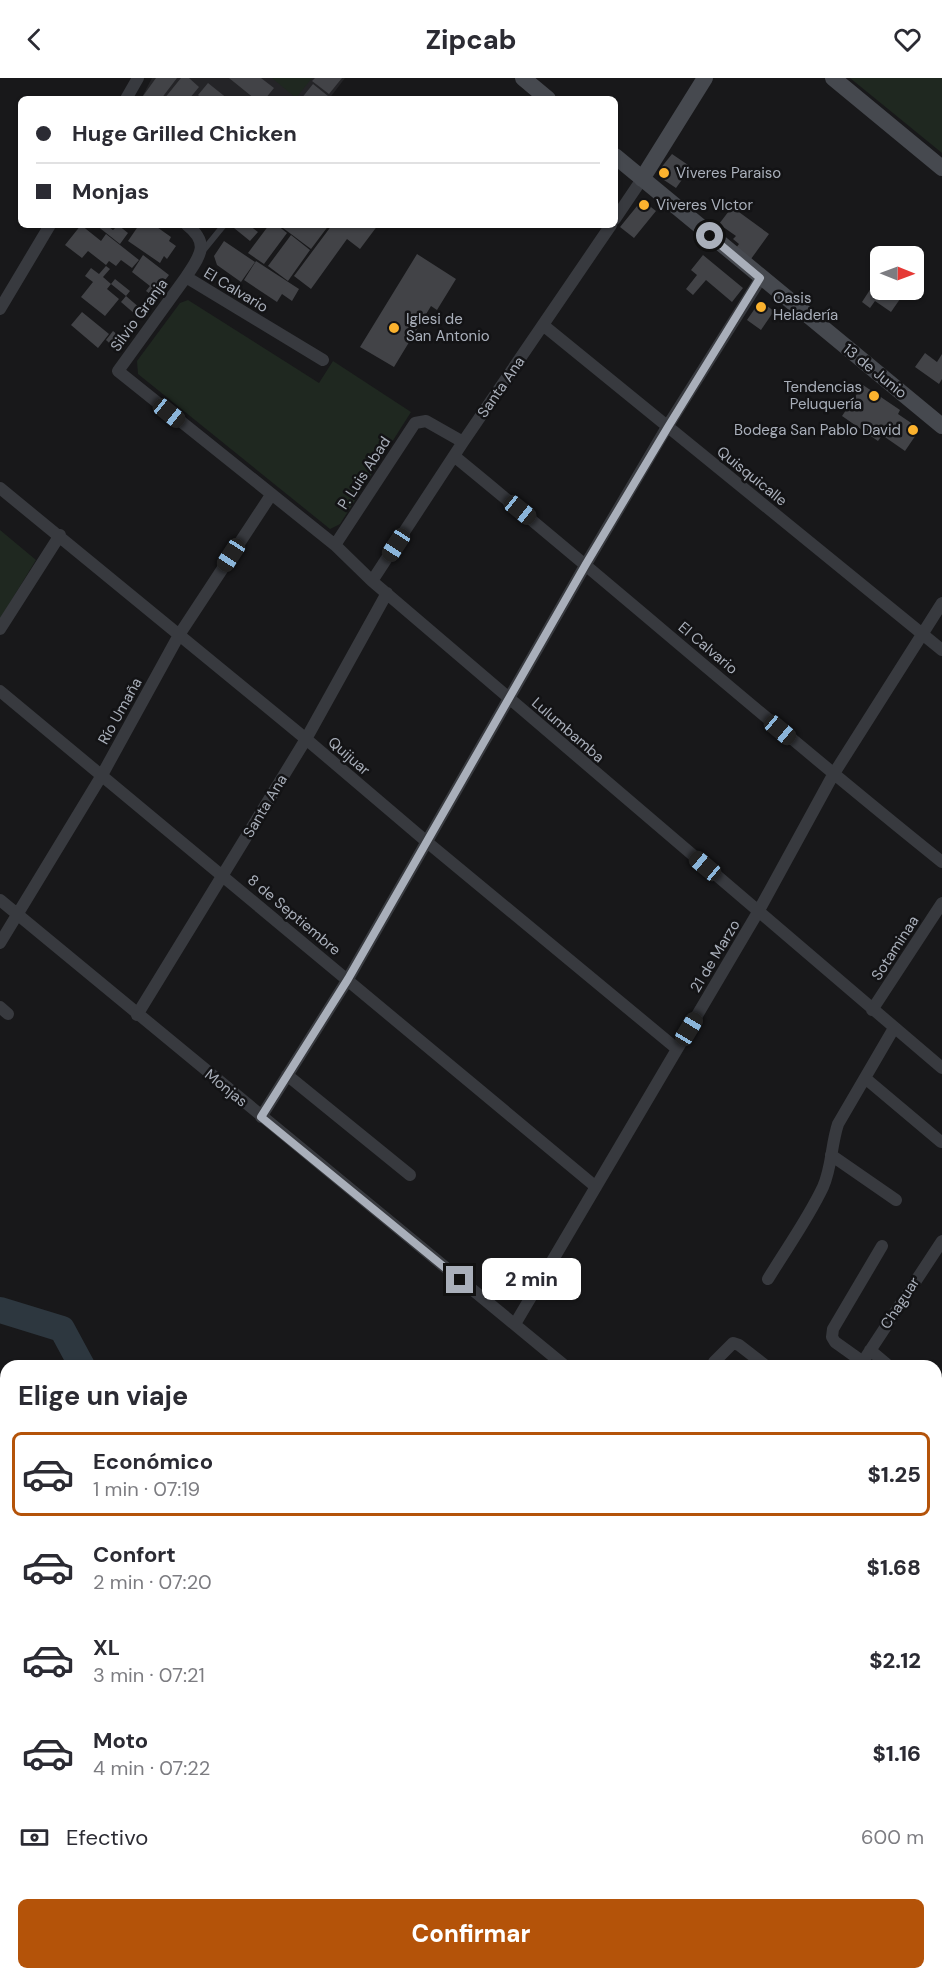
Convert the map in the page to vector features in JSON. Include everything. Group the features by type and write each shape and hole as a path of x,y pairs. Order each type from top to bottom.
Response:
{"main road":[{"path":"523,78 544,96"},
{"path":"642,179 705,78"},
{"path":"833,78 942,168"},
{"name":"13 de Junio","path":"618,159 942,426"}],"street":[{"path":"128,96 138,78"},
{"path":"618,215 642,179"},
{"path":"0,309 48,228"},
{"name":"El Calvario","path":"190,228 200,240 202,253 186,277 323,360"},
{"name":"Santa Ana","path":"372,581 463,442 609,228"},
{"name":"Silvio Granja","path":"117,372 186,277"},
{"path":"261,1117 348,979 586,564 760,278"},
{"name":"Quisquicalle","path":"543,325 942,650"},
{"name":"Lulumbamba","path":"117,372 335,545 372,581 942,1068"},
{"name":"P. Luis Abad","path":"335,545 415,423 420,420 426,421 463,442"},
{"name":"El Calvario","path":"454,456 586,564 833,775 942,862"},
{"name":"Quijuar","path":"0,488 60,535 677,1049"},
{"name":"Río Umaña","path":"0,943 102,775 179,635 271,495"},
{"path":"0,629 60,535"},
{"name":"Santa Ana","path":"137,1015 306,739 387,593"},
{"name":"21 de Marzo","path":"515,1324 758,912 833,775 942,603"},
{"name":"8 de Septiembre","path":"0,691 596,1187"},
{"name":"Monjas","path":"0,900 558,1360"},
{"name":"Sotaminaa","path":"872,1010 942,903"},
{"path":"768,1278 822,1188 838,1124 894,1028"},
{"path":"287,1075 410,1175"},
{"path":"865,1078 941,1142"},
{"path":"831,1155 896,1200"},
{"name":"Chaguar","path":"864,1360 942,1241"},
{"path":"857,1360 835,1342 832,1336 833,1329 882,1246"},
{"path":"716,1360 733,1343 758,1360"},
{"path":"870,1350 882,1360"}],"lane":[{"path":"202,253 222,228"}],"shaded area":[{"path":"152,78 345,78 331,96 143,96"},
{"path":"272,78 312,78 298,96 294,96"},
{"path":"850,78 942,78 942,153"},
{"path":"188,300 319,383 333,361 411,412 340,524 330,529 138,374 137,361 180,303"},
{"path":"0,530 36,560 0,619"}],"building":[{"path":"156,78 177,78 163,96 143,96"},
{"path":"181,78 189,78 199,87 192,96 166,96"},
{"path":"229,78 261,78 274,88 267,96 251,96"},
{"path":"315,78 342,78 329,94 312,81"},
{"path":"208,83 224,96 199,96"},
{"path":"313,84 328,96 303,96"},
{"path":"672,154 691,167 676,188 661,178 660,169"},
{"path":"642,200 656,211 634,238 620,227"},
{"path":"732,207 769,234 751,259 736,248 739,244 733,239 736,236 719,224"},
{"path":"79,228 85,228 101,241 106,234 139,260 132,268 121,260 116,266 109,261 106,265 88,251 82,258 65,245"},
{"path":"100,228 113,230 122,228 128,233 120,244"},
{"path":"137,228 158,228 171,237 169,241 176,246 167,259 164,256 160,263 128,241"},
{"path":"234,228 253,228 258,232 250,241"},
{"path":"267,228 281,228 287,233 264,264 248,253"},
{"path":"283,228 327,228 311,249"},
{"path":"330,228 376,228 360,249 347,239 311,289 294,276"},
{"path":"291,235 310,250 288,281 268,266"},
{"path":"224,241 255,262 241,282 217,265 214,256"},
{"name":"Iglesi de San Antonio","path":"417,254 456,279 437,310 431,306 394,367 360,347"},
{"path":"143,255 169,275 153,296 146,291 150,286 132,272"},
{"path":"703,255 743,288 732,302 706,280 693,295 686,289 697,275 691,270"},
{"path":"256,261 299,289 292,301 282,294 277,302 244,280"},
{"path":"106,266 110,269 103,277 111,284 107,289 119,299 105,316 81,297 93,282 85,276 91,268 99,274"},
{"path":"115,279 130,291 126,296 111,284"},
{"path":"870,290 870,300 899,300 891,312 875,301 870,308 862,302"},
{"path":"126,296 141,309 136,315 121,302"},
{"path":"760,301 774,311 761,330 747,320"},
{"path":"82,312 109,334 98,348 71,325"},
{"path":"113,331 125,341 117,350 106,340"},
{"path":"925,353 937,362 942,354 942,379 939,384 915,367"},
{"path":"863,385 900,410 898,414 920,429 905,451 882,435 878,441 842,416"}],"waterway":[{"path":"0,1310 62,1329 79,1360"}],"place":[{"name":"Viveres Paraiso","path":"664,173"},
{"name":"Viveres VIctor","path":"644,205"},
{"name":"Oasis Heladería","path":"761,307"},
{"name":"Iglesi de San Antonio","path":"394,328"},
{"name":"Tendencias Peluquería","path":"874,396"},
{"name":"Bodega San Pablo David","path":"913,430"}],"route":[{"path":"460,1280 261,1117 348,979 586,564 760,278 710,236"}]}
